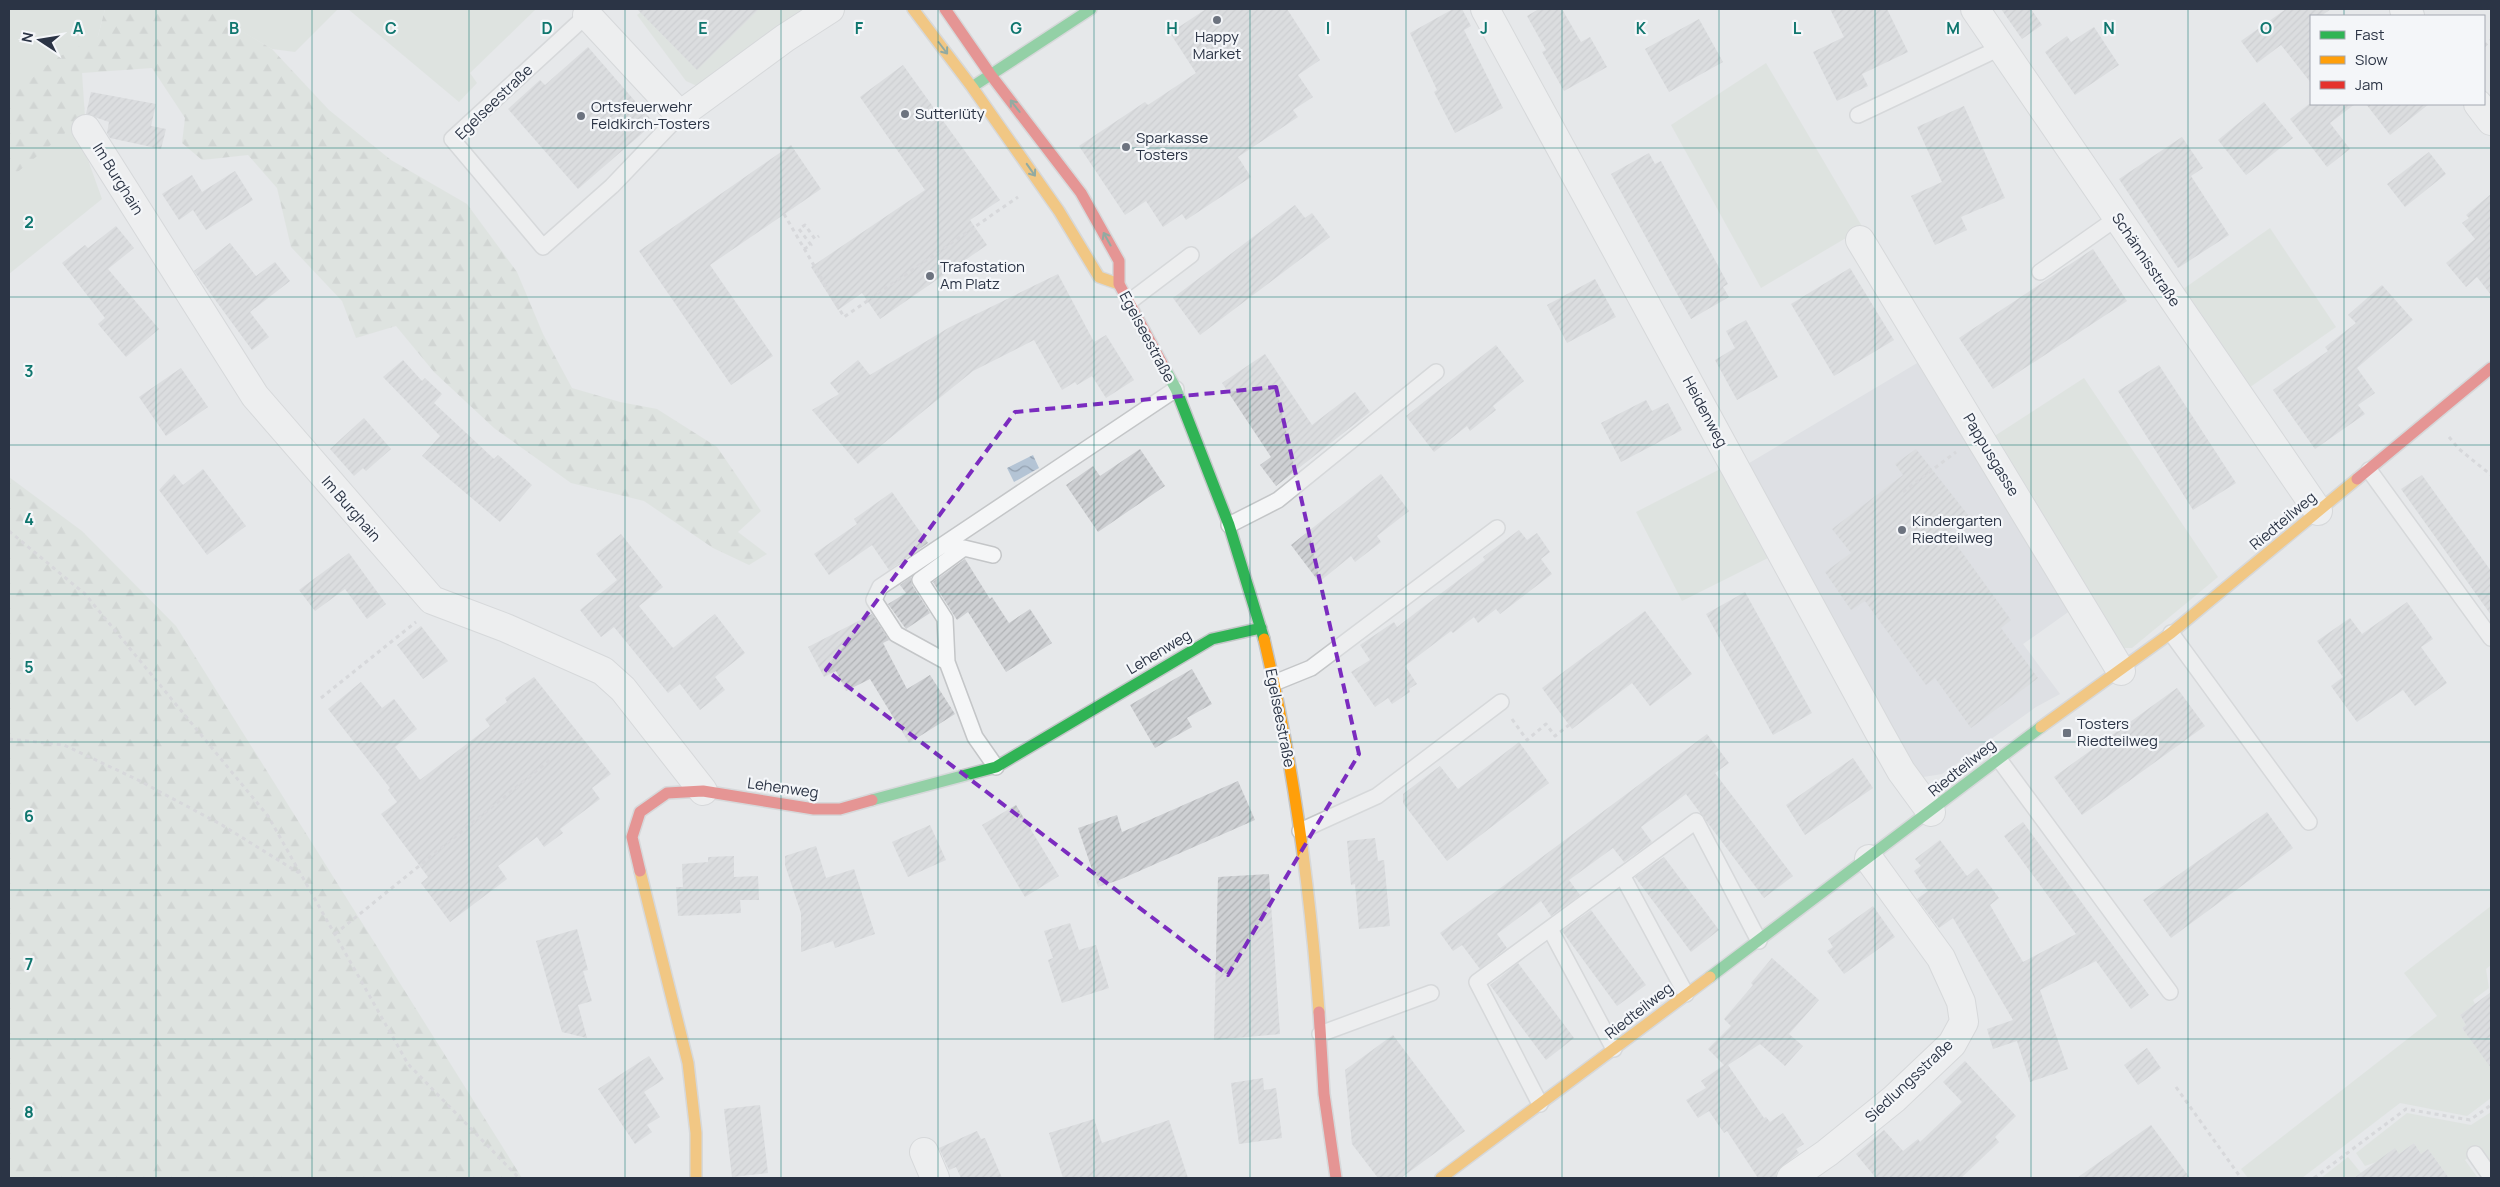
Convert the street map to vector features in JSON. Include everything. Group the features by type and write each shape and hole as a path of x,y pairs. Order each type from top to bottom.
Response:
{"street":[{"name":"Egelseestraße","path":"587,15 680,115 785,38 830,9"},
{"name":"Egelseestraße","path":"913,9 972,87 1039,182 1099,277 1119,284"},
{"name":"Egelseestraße","path":"945,9 990,74 1081,193 1120,261 1119,284 1176,389 1229,525 1261,628 1274,683 1300,831 1314,944 1324,1094 1336,1178"},
{"path":"972,87 1091,9"},
{"name":"Heidenweg","path":"1485,9 1882,738 1901,771 1931,812"},
{"name":"Schännisstraße","path":"1976,9 2318,511"},
{"path":"2479,105 2491,121"},
{"name":"Im Burghain","path":"86,129 255,396 432,600 506,628 603,671 623,689 703,791"},
{"name":"Pappusgasse","path":"1860,240 2121,671"},
{"name":"Riedteilweg","path":"1442,1178 1869,859 1998,758 2121,671 2171,633 2491,368"},
{"name":"Lehenweg","path":"696,1178 696,1133 688,1063 632,836 640,812 667,793 703,791 814,809 840,809 996,767 1212,638 1261,628"},
{"name":"Siedlungsstraße","path":"1791,1178 1827,1153 1894,1099 1952,1044 1964,1022 1960,1002 1941,958 1869,859"},
{"path":"924,1152 935,1178"}],"lane":[{"name":"Egelseestraße","path":"587,15 452,139 543,247 612,186 680,115"},
{"path":"1858,115 2002,47"},
{"path":"2040,272 2117,218"},
{"path":"1129,302 1191,255"},
{"path":"1229,525 1278,500 1436,372"},
{"path":"947,662 896,634 874,600 880,587 1176,389"},
{"path":"2369,470 2491,638"},
{"path":"1274,683 1310,668 1497,528"},
{"path":"993,554 964,548 920,580 945,619 947,662 975,737 996,767"},
{"path":"2171,633 2309,822"},
{"path":"1300,831 1377,796 1501,702"},
{"path":"1998,758 2170,992"},
{"path":"1540,1104 1477,982 1696,821 1759,941"},
{"path":"1622,875 1686,994"},
{"path":"1550,929 1614,1049"},
{"path":"1320,1034 1431,993"},
{"path":"2475,1154 2491,1177"}],"path":[{"path":"784,214 844,317 1039,182"},
{"path":"804,249 811,245 799,229 805,225 815,239 819,236"},
{"path":"2433,417 2459,449 2491,475"},
{"path":"1903,492 1979,435"},
{"path":"9,531 85,594 268,816 408,1064 519,1178"},
{"path":"321,698 426,614 432,600"},
{"path":"1501,702 1527,740 1546,724 1555,736 1569,725"},
{"path":"9,739 64,744 136,779 222,825 302,875"},
{"path":"335,934 550,760"},
{"path":"2176,1087 2241,1178"},
{"path":"2314,1178 2406,1108 2470,1120 2491,1105"}],"highlighted area":[{"path":"1276,387 1359,754 1228,975 826,670 1015,412"}],"shaded area":[{"name":"Kindergarten Riedteilweg","path":"1924,359 2071,610 2023,644 2060,694 2036,707 1942,774 1923,777 1909,768 1746,465"}],"green space":[{"path":"9,9 105,9 98,36 57,73 102,199 9,274"},
{"path":"105,9 203,9 212,13 272,49 329,110 391,160 467,204 517,272 543,334 572,388 620,402 657,409 717,447 761,511 738,532 767,554 749,565 713,548 644,501 571,483 494,428 434,372 396,326 356,338 342,301 291,247 277,188 248,155 202,160 182,143 185,118 152,68 82,73 85,117 9,179 9,98 53,60 98,36"},
{"path":"203,9 337,10 295,52 272,49"},
{"path":"348,9 536,9 470,73 477,83 459,102"},
{"path":"744,9 802,9 707,87 697,86 686,81 637,15 641,12 751,16"},
{"path":"1766,63 1863,228 1761,288 1671,125"},
{"path":"2270,228 2336,327 2246,390 2179,292"},
{"path":"2084,378 2218,577 2132,648 2122,648 1990,439"},
{"path":"1728,465 1774,555 1682,601 1636,512"},
{"path":"9,477 82,531 176,626 522,1178 9,1178"},
{"path":"2491,906 2491,965 2486,969 2489,988 2473,1000 2475,1004 2460,1015 2466,1025 2462,1028 2487,1061 2491,1058 2491,1098 2467,1116 2400,1103 2302,1178 2248,1178 2241,1169 2437,1016 2404,973"},
{"path":"2491,1112 2491,1161 2480,1148 2465,1160 2478,1178 2449,1178 2428,1149 2421,1154 2414,1143 2399,1154 2365,1166 2356,1153 2407,1113 2471,1125"},
{"path":"2348,1157 2361,1173 2354,1178 2321,1178"}],"water":[{"path":"1033,455 1039,468 1014,482 1007,468"}],"building":[{"path":"637,9 759,9 697,70"},
{"path":"1206,9 1287,9 1320,60 1298,75 1313,97 1293,110 1298,117 1238,157 1251,177 1186,220 1182,214 1163,227 1146,201 1125,215 1079,146 1145,102 1148,105 1196,73 1170,33"},
{"path":"1453,9 1462,9 1471,26 1464,30 1503,108 1455,133 1434,92 1437,90 1410,33"},
{"path":"1539,9 1562,9 1581,42 1590,37 1607,67 1564,91 1542,52 1546,50 1527,16"},
{"path":"1830,9 1887,9 1908,52 1862,74 1868,86 1837,101 1813,52 1844,37"},
{"path":"2001,9 2031,9 2042,25 2022,39"},
{"path":"2286,9 2331,9 2322,15 2310,15 2310,82 2281,45 2257,63 2241,41"},
{"path":"1699,19 1723,62 1669,92 1645,49"},
{"path":"2094,27 2119,65 2075,95 2045,52 2067,36 2071,42"},
{"name":"Ortsfeuerwehr Feldkirch-Tosters","path":"588,47 654,123 578,189 508,109 540,80 545,85"},
{"path":"903,65 1000,200 970,220 987,245 880,319 862,293 838,310 811,267 925,190 860,97"},
{"path":"91,92 156,104 151,126 166,129 161,149 110,138 107,133 109,122 86,114"},
{"path":"2264,102 2293,138 2246,175 2218,140"},
{"path":"2309,104 2354,105 2330,123 2350,149 2327,167 2290,119"},
{"path":"2367,105 2428,105 2390,135"},
{"path":"1964,106 2005,198 1961,217 1967,230 1935,245 1911,196 1942,182 1917,127"},
{"path":"2182,137 2203,168 2191,176 2229,235 2178,268 2119,179"},
{"path":"791,145 821,189 710,265 773,356 731,385 639,251"},
{"path":"2429,152 2446,174 2405,207 2387,184"},
{"path":"1649,153 1655,164 1661,161 1728,284 1723,287 1729,297 1691,319 1611,174"},
{"path":"235,171 253,200 206,230 193,210 179,220 162,194 192,175 202,192"},
{"path":"2491,194 2491,295 2477,277 2466,287 2446,263 2475,239 2462,223 2469,218 2466,215"},
{"path":"1295,205 1305,218 1312,213 1330,237 1200,335 1173,298"},
{"path":"116,226 134,248 108,269 159,329 126,357 98,324 105,318 62,263 85,245 88,248"},
{"path":"230,243 256,276 275,262 290,281 250,312 269,337 252,350 194,271"},
{"path":"2093,249 2127,301 1993,389 1959,338"},
{"path":"1850,268 1894,340 1834,376 1791,304"},
{"path":"1058,274 1094,342 1106,335 1134,380 1106,398 1092,376 1077,385 1075,382 1062,390 1034,340 973,371 858,464 812,410 839,394 830,383 858,360 870,375 950,327"},
{"path":"1595,279 1616,317 1567,343 1547,305"},
{"path":"2382,285 2413,320 2357,368 2375,393 2358,405 2365,414 2315,449 2273,390 2328,351 2325,347 2356,323 2348,315"},
{"path":"1746,320 1778,377 1737,400 1715,360 1735,348 1726,331"},
{"path":"1496,345 1524,381 1493,406 1496,410 1470,431 1467,426 1434,452 1406,416"},
{"path":"1265,354 1312,425 1355,392 1370,412 1276,486 1260,465 1271,457 1222,383"},
{"path":"403,360 422,381 425,378 442,394 434,403 494,459 498,455 532,485 500,522 422,456 440,436 383,377"},
{"path":"2159,365 2236,483 2193,510 2118,391"},
{"path":"181,368 208,407 166,436 139,397"},
{"path":"1646,400 1652,411 1668,403 1682,430 1621,462 1601,423"},
{"path":"364,418 391,449 366,471 363,468 354,476 330,449"},
{"path":"1140,449 1165,486 1098,532 1066,485 1093,466 1100,476"},
{"path":"1916,449 1968,515 1948,533 2011,620 2001,628 2038,678 1971,728 1935,678 1926,685 1865,601 1851,610 1825,572 1851,553 1832,529 1903,475 1895,464"},
{"path":"203,469 246,526 207,555 159,490 174,474 183,485"},
{"path":"1381,474 1409,511 1377,536 1381,542 1355,562 1351,556 1319,582 1291,545"},
{"path":"2422,475 2491,571 2491,615 2401,489"},
{"path":"892,492 928,543 889,570 872,545 829,575 814,554 857,524 854,519"},
{"path":"1519,530 1527,540 1537,533 1550,552 1541,559 1552,574 1500,614 1496,609 1478,623 1474,617 1453,633 1451,631 1405,666 1417,684 1409,689 1410,692 1392,704 1388,698 1375,707 1351,672 1370,660 1360,645 1394,622 1397,627 1485,560 1483,557"},
{"path":"621,534 663,587 639,606 673,648 715,614 745,653 715,677 725,690 700,710 680,684 668,693 614,627 601,637 580,610 617,580 596,554"},
{"path":"349,553 386,604 367,619 345,589 315,611 299,590"},
{"path":"965,559 990,599 992,597 1009,623 1030,609 1052,643 1006,672 968,612 957,620 933,582"},
{"path":"911,577 912,585 930,613 906,629 888,604 906,593 900,585"},
{"path":"1745,592 1812,713 1773,735 1706,614"},
{"path":"2407,602 2433,639 2421,647 2447,683 2415,706 2403,690 2357,722 2331,686 2343,677 2317,641 2350,618 2362,634"},
{"path":"1645,611 1692,674 1650,706 1632,683 1572,729 1542,688"},
{"path":"872,614 889,640 883,643 907,689 930,675 955,714 909,743 870,679 846,691 836,671 824,677 808,647"},
{"path":"421,626 448,661 423,679 397,645"},
{"path":"1192,669 1212,704 1187,718 1192,727 1155,748 1130,705"},
{"path":"534,677 611,774 592,788 600,799 560,829 563,833 544,847 537,837 498,866 507,879 450,922 421,883 428,877 381,814 397,802 388,790 390,788 328,709 361,682 382,708 394,699 417,729 395,747 420,780 490,726 485,719 507,702 505,698"},
{"path":"2177,688 2205,726 2082,815 2054,777"},
{"path":"1707,734 1729,763 1715,773 1793,876 1764,898 1686,794 1641,827 1652,842 1624,862 1613,848 1569,880 1580,895 1551,916 1541,901 1497,934 1507,948 1480,969 1462,945 1453,951 1440,933"},
{"path":"1519,742 1549,783 1447,861 1403,803 1403,794 1440,766 1458,789"},
{"path":"1853,758 1873,788 1805,835 1786,805"},
{"path":"1238,781 1255,820 1119,880 1098,887 1078,828 1117,815 1122,832"},
{"path":"1016,805 1059,876 1025,897 982,825"},
{"path":"2267,812 2293,848 2171,938 2143,900"},
{"path":"2023,822 2149,995 2131,1009 2096,961 2040,990 2068,1069 2030,1082 2017,1041 1993,1049 1987,1029 2013,1020 1953,918 1939,928 1917,899 1928,891 1914,871 1921,866 1915,859 1940,840 1967,876 1977,868 1999,898 1990,905 2023,962 2076,934 2004,836"},
{"path":"930,825 946,860 908,877 892,842"},
{"path":"1375,838 1378,861 1384,860 1390,926 1359,929 1355,884 1351,885 1347,841"},
{"path":"816,846 826,878 854,869 875,934 835,948 833,941 801,952 801,913 785,865 785,856"},
{"path":"734,856 734,877 758,876 759,900 740,900 741,913 678,916 676,887 683,887 682,864 708,862 708,857"},
{"path":"1664,857 1719,930 1691,952 1635,877"},
{"path":"1269,874 1280,1034 1214,1040 1218,877"},
{"path":"1873,906 1895,937 1844,974 1827,951 1833,947 1828,939"},
{"path":"1591,910 1646,985 1617,1006 1562,931"},
{"path":"1070,923 1079,950 1096,945 1109,988 1062,1003 1048,960 1053,958 1044,931"},
{"path":"577,929 588,970 583,971 592,1001 578,1005 587,1038 562,1032 536,941"},
{"path":"1772,958 1819,1000 1789,1034 1803,1046 1785,1066 1760,1044 1728,1065 1764,1118 1766,1117 1770,1122 1783,1113 1804,1144 1796,1149 1799,1153 1777,1171 1776,1178 1758,1178 1727,1131 1724,1133 1709,1111 1698,1118 1686,1100 1706,1088 1701,1081 1724,1065 1708,1049 1731,1026 1724,1019 1753,985 1751,983"},
{"path":"1518,963 1574,1038 1546,1060 1490,985"},
{"path":"2491,992 2491,1068 2462,1028 2466,1025 2460,1015"},
{"path":"1393,1035 1465,1131 1401,1178 1378,1178 1352,1144 1345,1070"},
{"path":"2147,1048 2161,1068 2138,1085 2124,1065"},
{"path":"649,1056 664,1079 644,1092 660,1117 647,1125 652,1132 635,1144 598,1089"},
{"path":"1965,1061 2016,1116 1995,1137 1999,1142 1961,1178 1876,1178 1856,1154 1884,1130 1903,1151 1918,1139 1920,1142 1962,1102 1943,1082"},
{"path":"1263,1078 1264,1090 1276,1088 1282,1138 1239,1144 1231,1083"},
{"path":"760,1105 768,1173 732,1177 724,1109"},
{"path":"1094,1119 1102,1143 1169,1120 1188,1178 1063,1178 1049,1133"},
{"path":"2151,1125 2190,1178 2077,1178"},
{"path":"977,1131 981,1139 985,1138 1002,1178 961,1178 956,1167 949,1170 939,1148"},
{"path":"2414,1143 2421,1154 2428,1149 2449,1178 2354,1178 2395,1148 2399,1154"}],"traffic: fast":[{"path":"975,85 1091,9"},
{"path":"1165,369 1176,389 1229,525 1264,639"},
{"path":"872,800 996,767 1212,639 1261,628"},
{"path":"1710,977 2041,727"}],"traffic: slow":[{"path":"913,9 972,87 1059,211 1099,277 1119,284"},
{"path":"2041,727 2171,633 2357,479"},
{"path":"1264,639 1284,731 1299,824 1311,918 1319,1012"},
{"path":"640,871 688,1063 696,1133 696,1178"},
{"path":"1441,1178 1710,977"}],"traffic: jam":[{"path":"945,9 990,74 1081,193 1119,261 1119,284 1165,369"},
{"path":"2357,479 2491,368"},
{"path":"640,871 632,837 640,812 667,793 703,791 814,809 840,809 872,800"},
{"path":"1319,1012 1324,1094 1336,1178"}],"place":[{"name":"Happy Market","path":"1217,20"},
{"name":"Sutterlüty","path":"905,114"},
{"name":"Ortsfeuerwehr Feldkirch-Tosters","path":"581,116"},
{"name":"Sparkasse Tosters","path":"1126,147"},
{"name":"Trafostation Am Platz","path":"930,276"},
{"name":"Kindergarten Riedteilweg","path":"1902,530"},
{"name":"Tosters Riedteilweg","path":"2067,733"}]}
